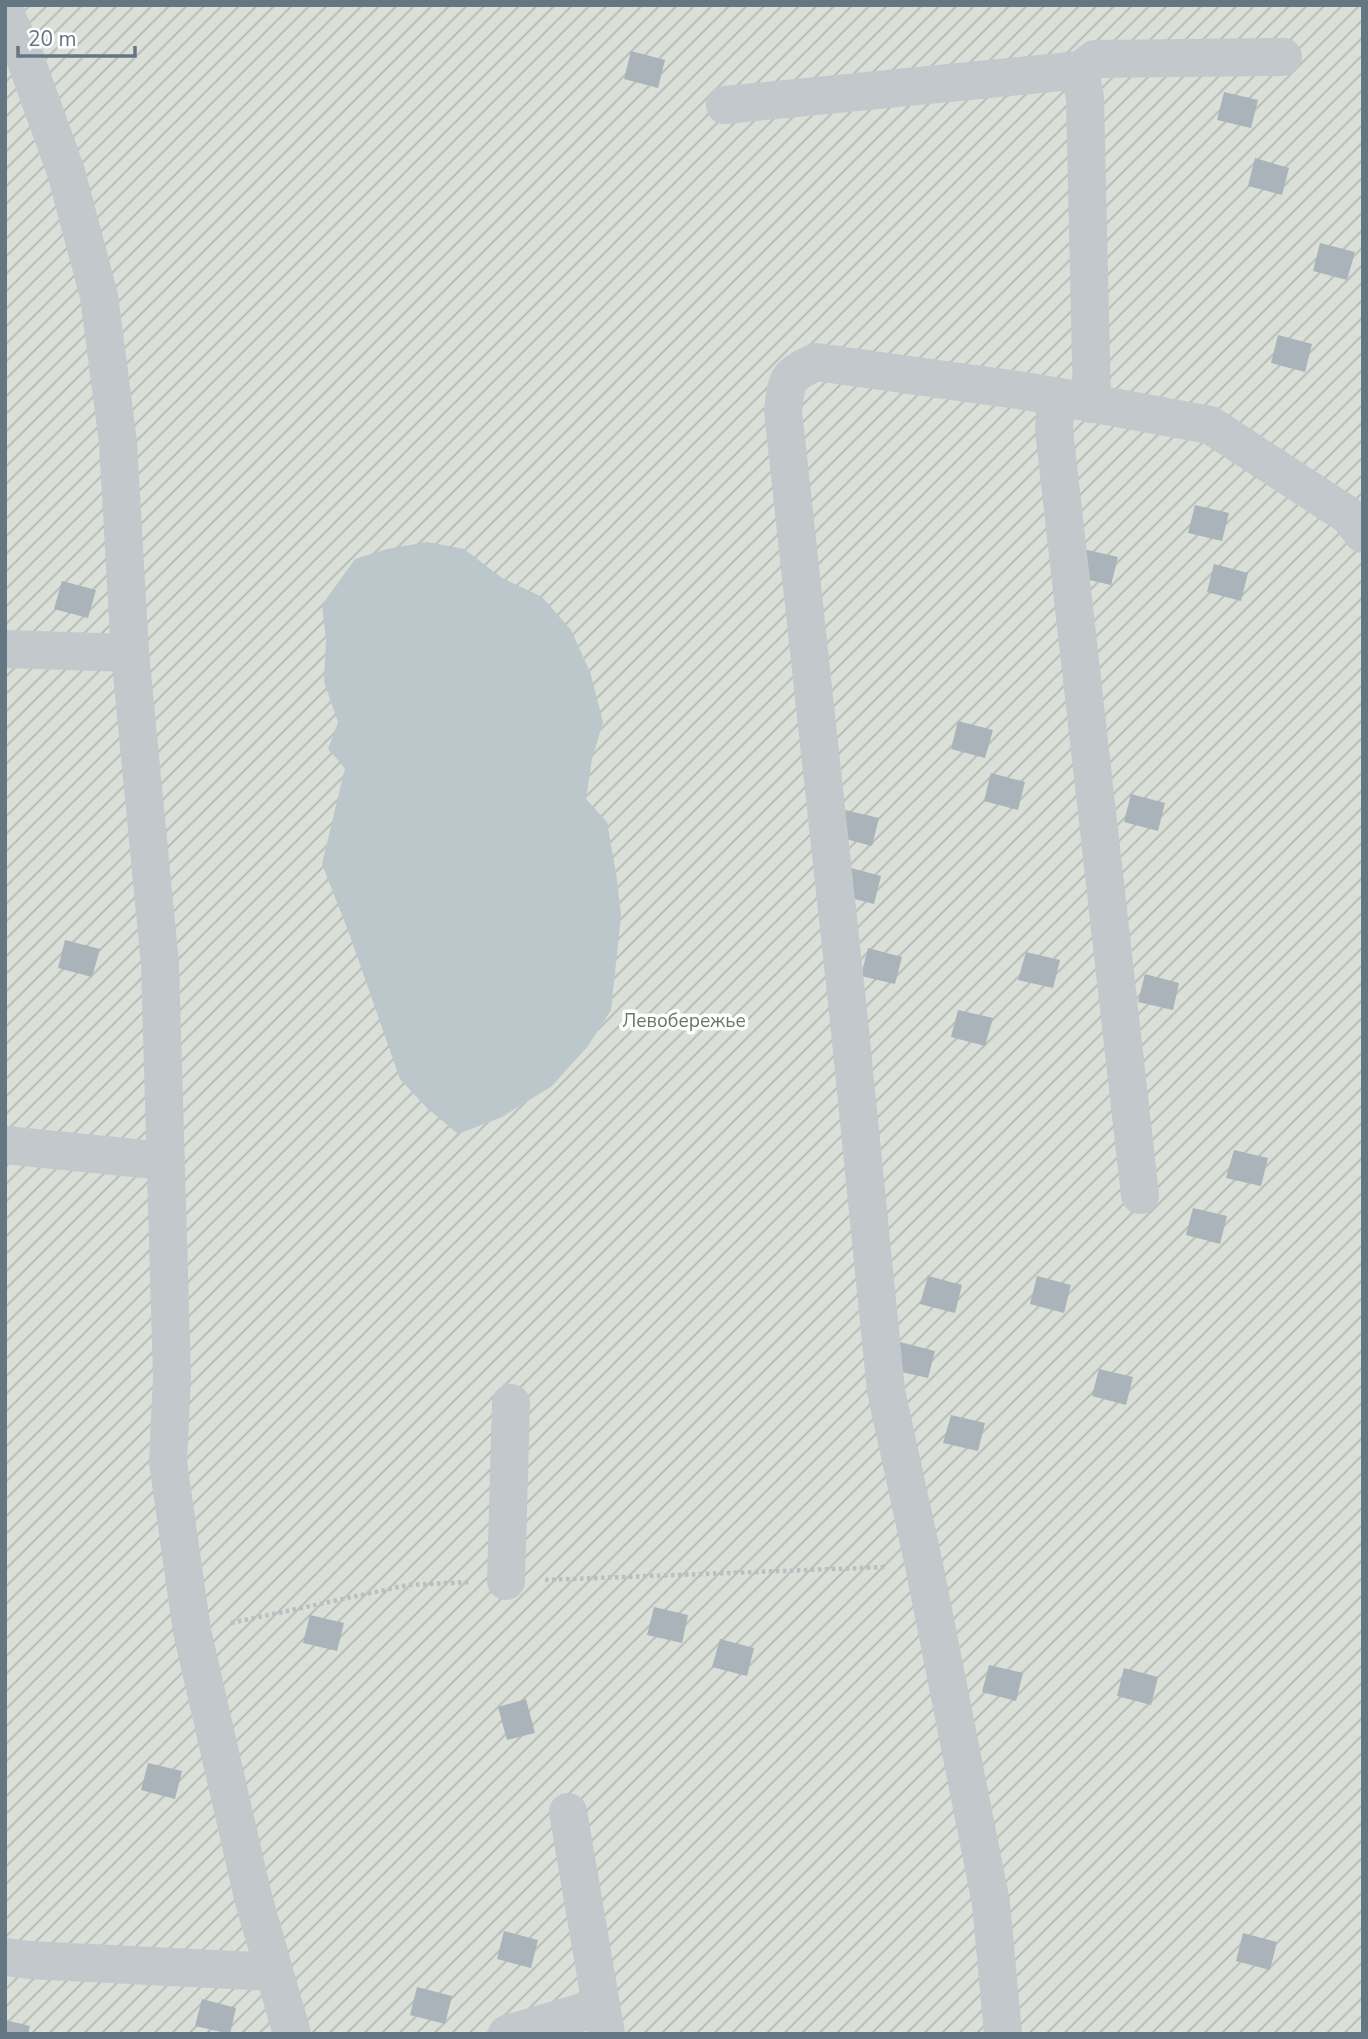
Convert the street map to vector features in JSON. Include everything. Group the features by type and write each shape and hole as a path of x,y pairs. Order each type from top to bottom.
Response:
{"lane":[{"path":"5,13 24,55 66,172 99,296 118,442 130,653 160,964 172,1376 169,1462 192,1631 250,1884 292,2034"},
{"path":"725,105 1080,70 1095,59 1283,57"},
{"path":"1080,70 1085,98 1074,400 1054,430 1140,1195"},
{"path":"1003,2034 991,1903 924,1565 886,1391 783,411 786,386 794,372 816,362 1074,400 1210,425 1349,516 1363,534"},
{"path":"5,649 130,653"},
{"path":"5,1145 164,1161"},
{"path":"506,1581 511,1403"},
{"path":"507,2034 603,2020 568,1812"},
{"path":"5,1957 274,1972"}],"path":[{"path":"192,1631 408,1585 924,1565"}],"green space":[{"name":"Левобережье","path":"5,5 1363,5 1363,2034 5,2034"}],"shaded area":[{"path":"427,542 464,549 502,578 542,597 571,630 590,672 603,722 592,759 586,799 607,822 621,916 611,1010 588,1046 552,1086 502,1117 458,1134 427,1108 400,1079 322,864 345,768 328,749 338,722 324,682 326,640 322,605 355,559 387,549"}],"building":[{"path":"631,51 665,60 658,88 624,79"},
{"path":"1224,92 1258,100 1251,128 1217,120"},
{"path":"1255,158 1289,168 1282,195 1248,186"},
{"path":"1320,243 1355,252 1347,280 1313,271"},
{"path":"1278,335 1312,344 1305,372 1271,363"},
{"path":"1195,505 1229,513 1222,541 1188,533"},
{"path":"1083,549 1118,557 1111,585 1076,577"},
{"path":"1214,564 1248,573 1241,601 1207,592"},
{"path":"62,581 96,590 88,618 54,609"},
{"path":"958,721 993,730 985,758 951,749"},
{"path":"991,773 1025,782 1018,810 984,801"},
{"path":"1131,794 1165,803 1158,831 1124,822"},
{"path":"845,810 879,818 872,846 838,837"},
{"path":"847,867 881,876 874,904 839,895"},
{"path":"65,940 100,949 92,977 58,968"},
{"path":"868,948 902,957 895,984 861,976"},
{"path":"1026,952 1060,960 1053,988 1018,980"},
{"path":"1145,974 1179,983 1173,1010 1138,1002"},
{"path":"958,1010 993,1018 985,1046 951,1037"},
{"path":"1234,1150 1268,1158 1261,1186 1226,1178"},
{"path":"1193,1208 1227,1216 1220,1244 1186,1235"},
{"path":"928,1276 962,1285 955,1313 920,1304"},
{"path":"1037,1276 1071,1285 1064,1313 1030,1304"},
{"path":"900,1342 935,1351 928,1378 893,1370"},
{"path":"1099,1369 1133,1377 1126,1405 1092,1396"},
{"path":"951,1415 985,1423 978,1451 943,1443"},
{"path":"654,1607 688,1615 682,1643 647,1635"},
{"path":"310,1615 344,1623 337,1651 303,1643"},
{"path":"720,1639 754,1648 747,1676 712,1667"},
{"path":"989,1665 1023,1673 1016,1701 982,1692"},
{"path":"1124,1668 1158,1677 1151,1705 1117,1696"},
{"path":"526,1699 535,1733 507,1740 498,1707"},
{"path":"148,1763 182,1771 175,1799 141,1790"},
{"path":"504,1931 538,1940 531,1968 497,1959"},
{"path":"1243,1933 1277,1942 1270,1970 1236,1961"},
{"path":"417,1987 452,1996 445,2024 410,2015"},
{"path":"202,1999 236,2008 230,2034 195,2026"},
{"path":"5,2020 30,2026 28,2034 5,2034"}]}
